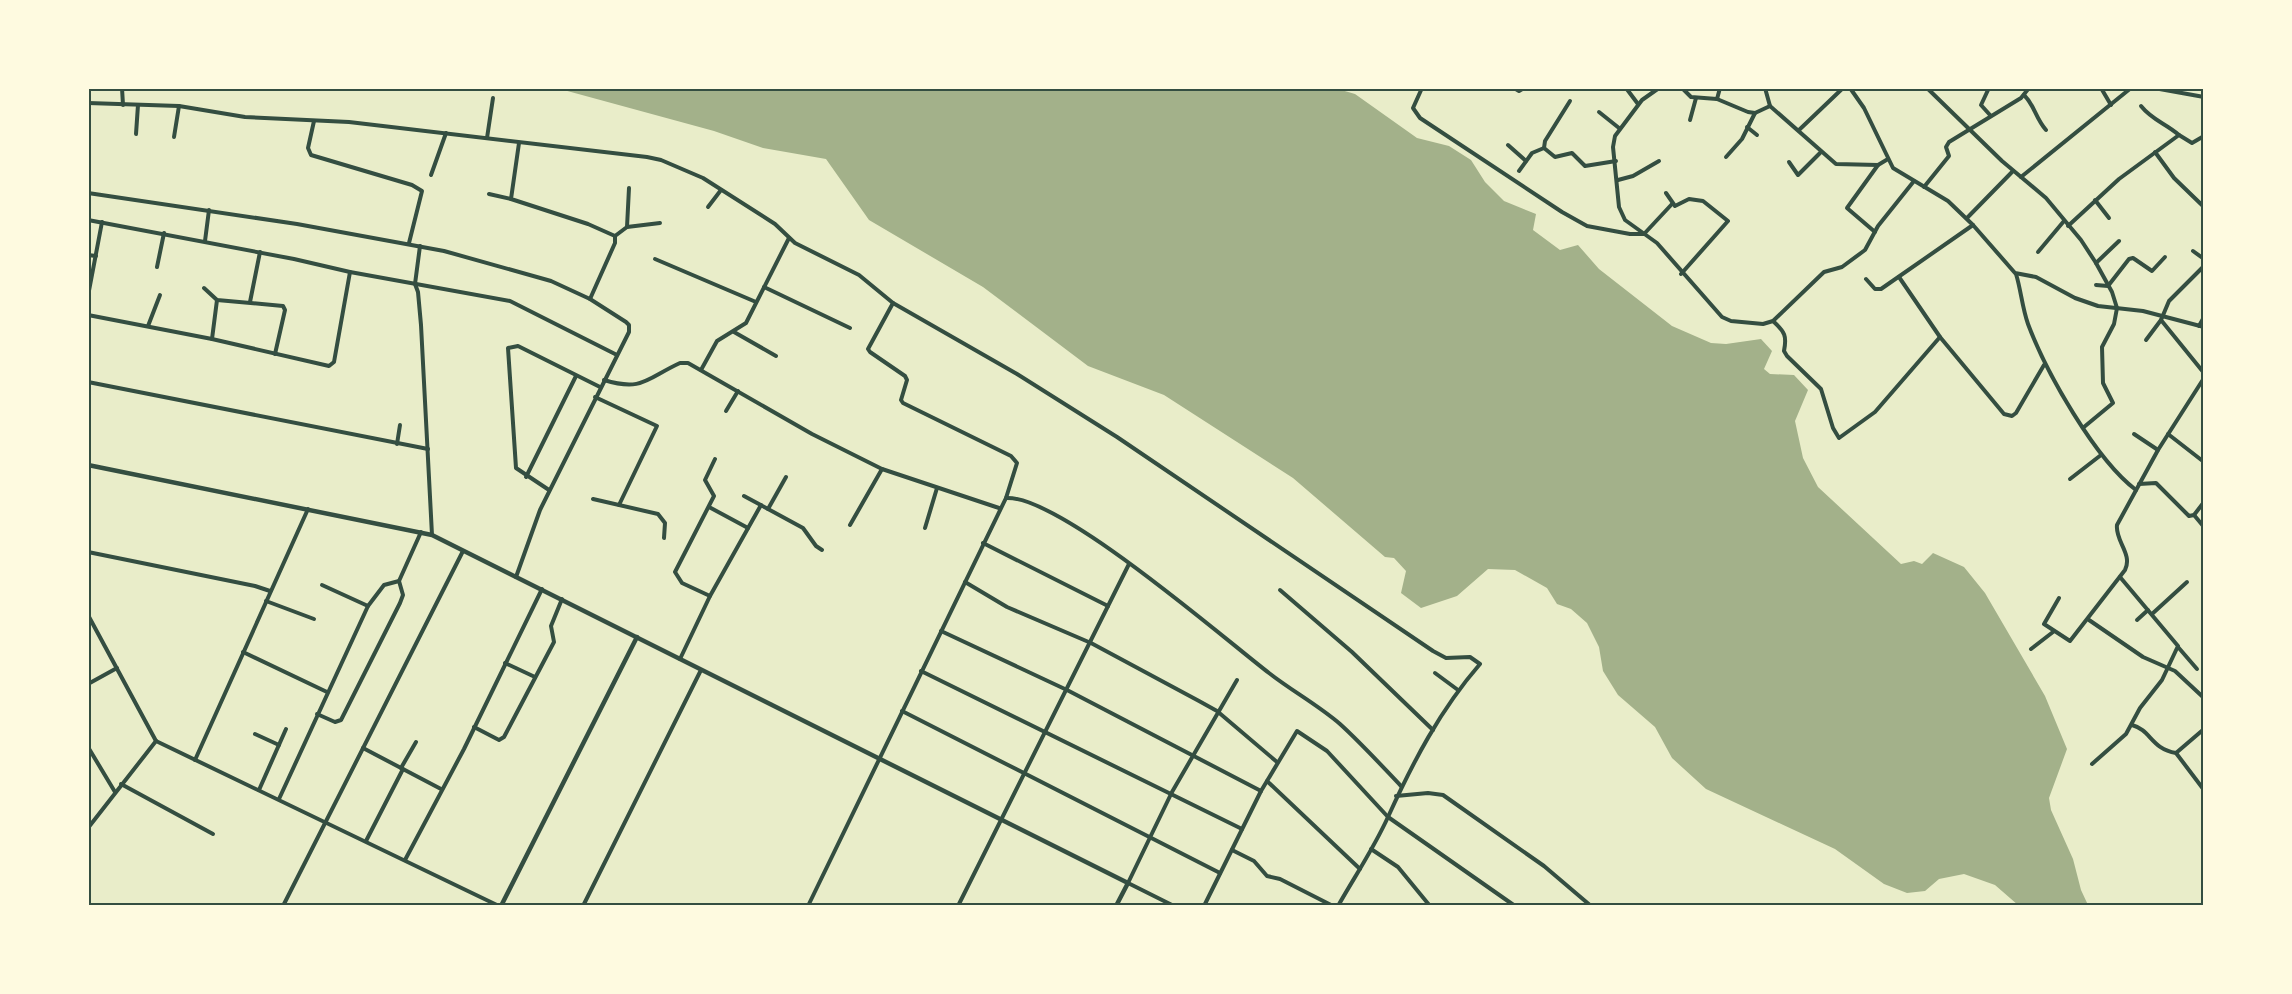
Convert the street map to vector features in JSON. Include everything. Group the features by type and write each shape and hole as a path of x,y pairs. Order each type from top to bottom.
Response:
{"street":[{"path":"123,88 123,105"},
{"path":"1422,88 1413,108 1420,118 1562,212 1587,226 1644,234"},
{"path":"1514,88 1519,91 1524,88"},
{"path":"1626,88 1638,104"},
{"path":"1659,88 1651,91 1638,104 1619,128 1614,142 1622,213 1630,225 1657,243 1681,274 1725,319 1763,324 1773,321 1824,272 1842,267 1865,250 1875,232 1914,181"},
{"path":"1682,88 1696,98 1717,99 1755,113"},
{"path":"1717,99 1720,88"},
{"path":"1765,88 1770,106 1836,164 1863,162 1878,165"},
{"path":"1799,130 1843,88"},
{"path":"1927,88 2013,171 2046,198 2081,240 2108,286 2117,308 2114,324 2102,347 2103,383 2113,403 2084,427"},
{"path":"1924,187 1949,156 1947,144 2024,94 2029,88"},
{"path":"2101,88 2111,105"},
{"path":"2021,177 2131,88"},
{"path":"2154,88 2204,97"},
{"path":"1853,89 1893,168 1948,201 1967,218 2015,273 2025,315 2044,365 2102,455 2136,490"},
{"path":"1988,90 1981,105 1990,115"},
{"path":"2024,94 2033,105 2034,115 2046,129"},
{"path":"487,138 493,98"},
{"path":"1690,120 1696,98"},
{"path":"1544,148 1545,141 1570,101"},
{"path":"88,103 179,106 245,117 349,122 446,133 661,160 691,172 775,224 789,238 859,275 893,303 989,357 1107,431 1433,651 1446,658 1470,657 1480,664 1458,690 1432,730 1401,786 1371,849 1338,906"},
{"path":"136,134 138,105"},
{"path":"174,137 179,106"},
{"path":"1726,158 1738,144 1755,113 1770,106"},
{"path":"2141,106 2154,121 2166,124 2192,143 2203,137"},
{"path":"1599,111 1619,128"},
{"path":"314,121 308,148 311,155 412,185 422,191 409,243"},
{"path":"1747,127 1757,135"},
{"path":"431,175 446,133"},
{"path":"2068,226 2095,200 2179,135"},
{"path":"511,199 519,143"},
{"path":"1508,145 1526,161"},
{"path":"1544,148 1555,156 1572,153 1585,166 1616,160"},
{"path":"1519,171 1536,150 1544,148"},
{"path":"2155,152 2174,178 2204,207"},
{"path":"1789,162 1798,175 1821,153"},
{"path":"1875,232 1847,208 1878,165 1888,159"},
{"path":"1618,180 1633,176 1659,161"},
{"path":"1967,218 2013,171"},
{"path":"627,227 629,188"},
{"path":"708,207 721,190"},
{"path":"88,193 209,210 409,243 551,281 590,299 629,325 629,332 549,490 516,577"},
{"path":"1666,193 1672,204"},
{"path":"489,194 588,224 615,236"},
{"path":"1672,204 1677,205 1689,199 1703,201 1728,221 1681,274"},
{"path":"2095,200 2109,218"},
{"path":"1644,234 1672,204"},
{"path":"205,241 209,210"},
{"path":"88,219 350,272 510,301 617,355"},
{"path":"2037,252 2064,221"},
{"path":"88,296 102,222"},
{"path":"615,236 627,227 660,223"},
{"path":"1866,279 1878,290 1973,225"},
{"path":"157,267 164,233"},
{"path":"590,299 615,243 615,236"},
{"path":"700,370 717,341 746,323 789,238"},
{"path":"2096,263 2118,241"},
{"path":"420,246 415,284 418,292 421,325 432,535"},
{"path":"2193,251 2204,259"},
{"path":"250,302 260,252"},
{"path":"88,255 96,256"},
{"path":"2108,286 2129,259 2133,258 2152,271 2165,257"},
{"path":"655,259 756,302"},
{"path":"2146,340 2175,294 2204,266"},
{"path":"88,315 332,364 350,272"},
{"path":"2015,273 2036,277 2075,298 2098,306 2117,308 2201,327 2204,317"},
{"path":"1899,277 1940,337 2008,416 2016,413 2044,365"},
{"path":"2096,285 2108,286"},
{"path":"764,287 850,328"},
{"path":"204,288 217,300 280,304 285,310 274,354"},
{"path":"148,326 160,295"},
{"path":"212,339 217,300"},
{"path":"808,906 999,508 1006,498 1017,463 1015,459 903,403 901,400 907,380 905,376 868,349 893,303"},
{"path":"2161,318 2204,373"},
{"path":"1773,321 1784,331 1786,338 1784,351 1787,356 1821,389 1833,428 1839,438 1875,412 1940,337"},
{"path":"734,332 776,356"},
{"path":"549,490 518,472 516,466 508,348 518,346 600,387"},
{"path":"604,380 624,386 636,385 684,362 882,469 999,508"},
{"path":"526,477 576,376"},
{"path":"2059,598 2044,622 2045,626 2070,641 2089,620 2120,577 2128,560 2116,529 2158,450 2204,378"},
{"path":"88,382 428,449"},
{"path":"726,411 738,391"},
{"path":"595,397 657,426 619,505"},
{"path":"397,444 400,425"},
{"path":"2134,434 2158,450"},
{"path":"2168,434 2204,462"},
{"path":"2070,479 2102,455"},
{"path":"710,596 682,583 675,572 709,507 714,492 705,480 715,459"},
{"path":"88,465 432,535 1174,906"},
{"path":"850,525 882,469"},
{"path":"768,509 786,477"},
{"path":"2139,483 2156,483 2185,514 2194,514"},
{"path":"925,528 937,488"},
{"path":"744,496 806,530 816,546 822,550"},
{"path":"1006,498 1030,502 1055,514 1129,564 1294,693 1339,723 1401,786"},
{"path":"593,499 658,514 665,523 664,538"},
{"path":"2194,514 2204,502"},
{"path":"680,659 710,596 761,505"},
{"path":"709,507 748,528"},
{"path":"195,760 308,509"},
{"path":"2194,514 2204,527"},
{"path":"317,714 334,722 341,720 400,603 403,595 399,581 421,532"},
{"path":"983,543 1108,606"},
{"path":"283,906 463,551"},
{"path":"88,552 270,591"},
{"path":"958,906 1129,564"},
{"path":"2120,577 2197,669"},
{"path":"279,799 368,606 384,585 399,581"},
{"path":"965,581 1007,607 1091,643 1216,711 1277,762"},
{"path":"2152,614 2187,582"},
{"path":"322,585 368,606"},
{"path":"405,860 474,728 542,589"},
{"path":"1280,590 1352,652 1432,730"},
{"path":"474,728 502,740 554,642 551,626 562,599"},
{"path":"266,601 314,619"},
{"path":"2137,620 2148,610"},
{"path":"88,615 156,741 326,820 500,906 637,637"},
{"path":"2089,620 2144,657 2183,677 2204,698"},
{"path":"941,631 1067,690 1261,791"},
{"path":"2031,649 2053,632"},
{"path":"2092,765 2126,734 2140,708 2168,668 2178,646"},
{"path":"243,652 327,692"},
{"path":"505,663 535,677"},
{"path":"88,684 117,668"},
{"path":"583,906 701,670"},
{"path":"921,671 1172,792 1242,829"},
{"path":"1435,673 1458,690"},
{"path":"1116,906 1149,835 1216,711 1236,680"},
{"path":"902,711 1026,772 1220,873"},
{"path":"2132,725 2139,728 2161,750 2176,753 2204,790"},
{"path":"259,790 286,729"},
{"path":"2176,753 2204,729"},
{"path":"1204,906 1261,791 1297,731 1327,751 1388,817 1515,906"},
{"path":"255,734 279,745"},
{"path":"88,828 156,741"},
{"path":"366,841 416,742"},
{"path":"88,747 115,792"},
{"path":"363,748 441,789"},
{"path":"1268,781 1360,869"},
{"path":"121,784 213,834"},
{"path":"1396,796 1428,793 1443,795 1529,855 1591,906"},
{"path":"1371,849 1398,867 1430,906"},
{"path":"1232,850 1254,861 1267,876 1280,879 1333,906"}],"shaded area":[{"path":"560,89 1338,89 1355,94 1417,138 1449,146 1471,160 1485,182 1504,201 1536,214 1533,230 1560,250 1578,245 1599,269 1672,326 1711,343 1726,344 1761,339 1772,351 1764,369 1770,374 1794,375 1808,390 1795,421 1803,458 1818,487 1901,564 1914,561 1922,564 1933,553 1964,567 1985,593 2045,696 2067,749 2049,798 2051,810 2073,859 2081,890 2088,905 2018,905 1995,885 1964,874 1939,879 1925,891 1907,893 1884,884 1835,849 1706,789 1672,758 1655,727 1618,695 1603,671 1599,647 1587,623 1571,609 1557,604 1547,588 1515,570 1488,569 1457,596 1421,608 1401,593 1406,571 1394,558 1385,557 1293,478 1164,395 1088,366 983,287 869,220 826,159 763,148 714,131"}]}
